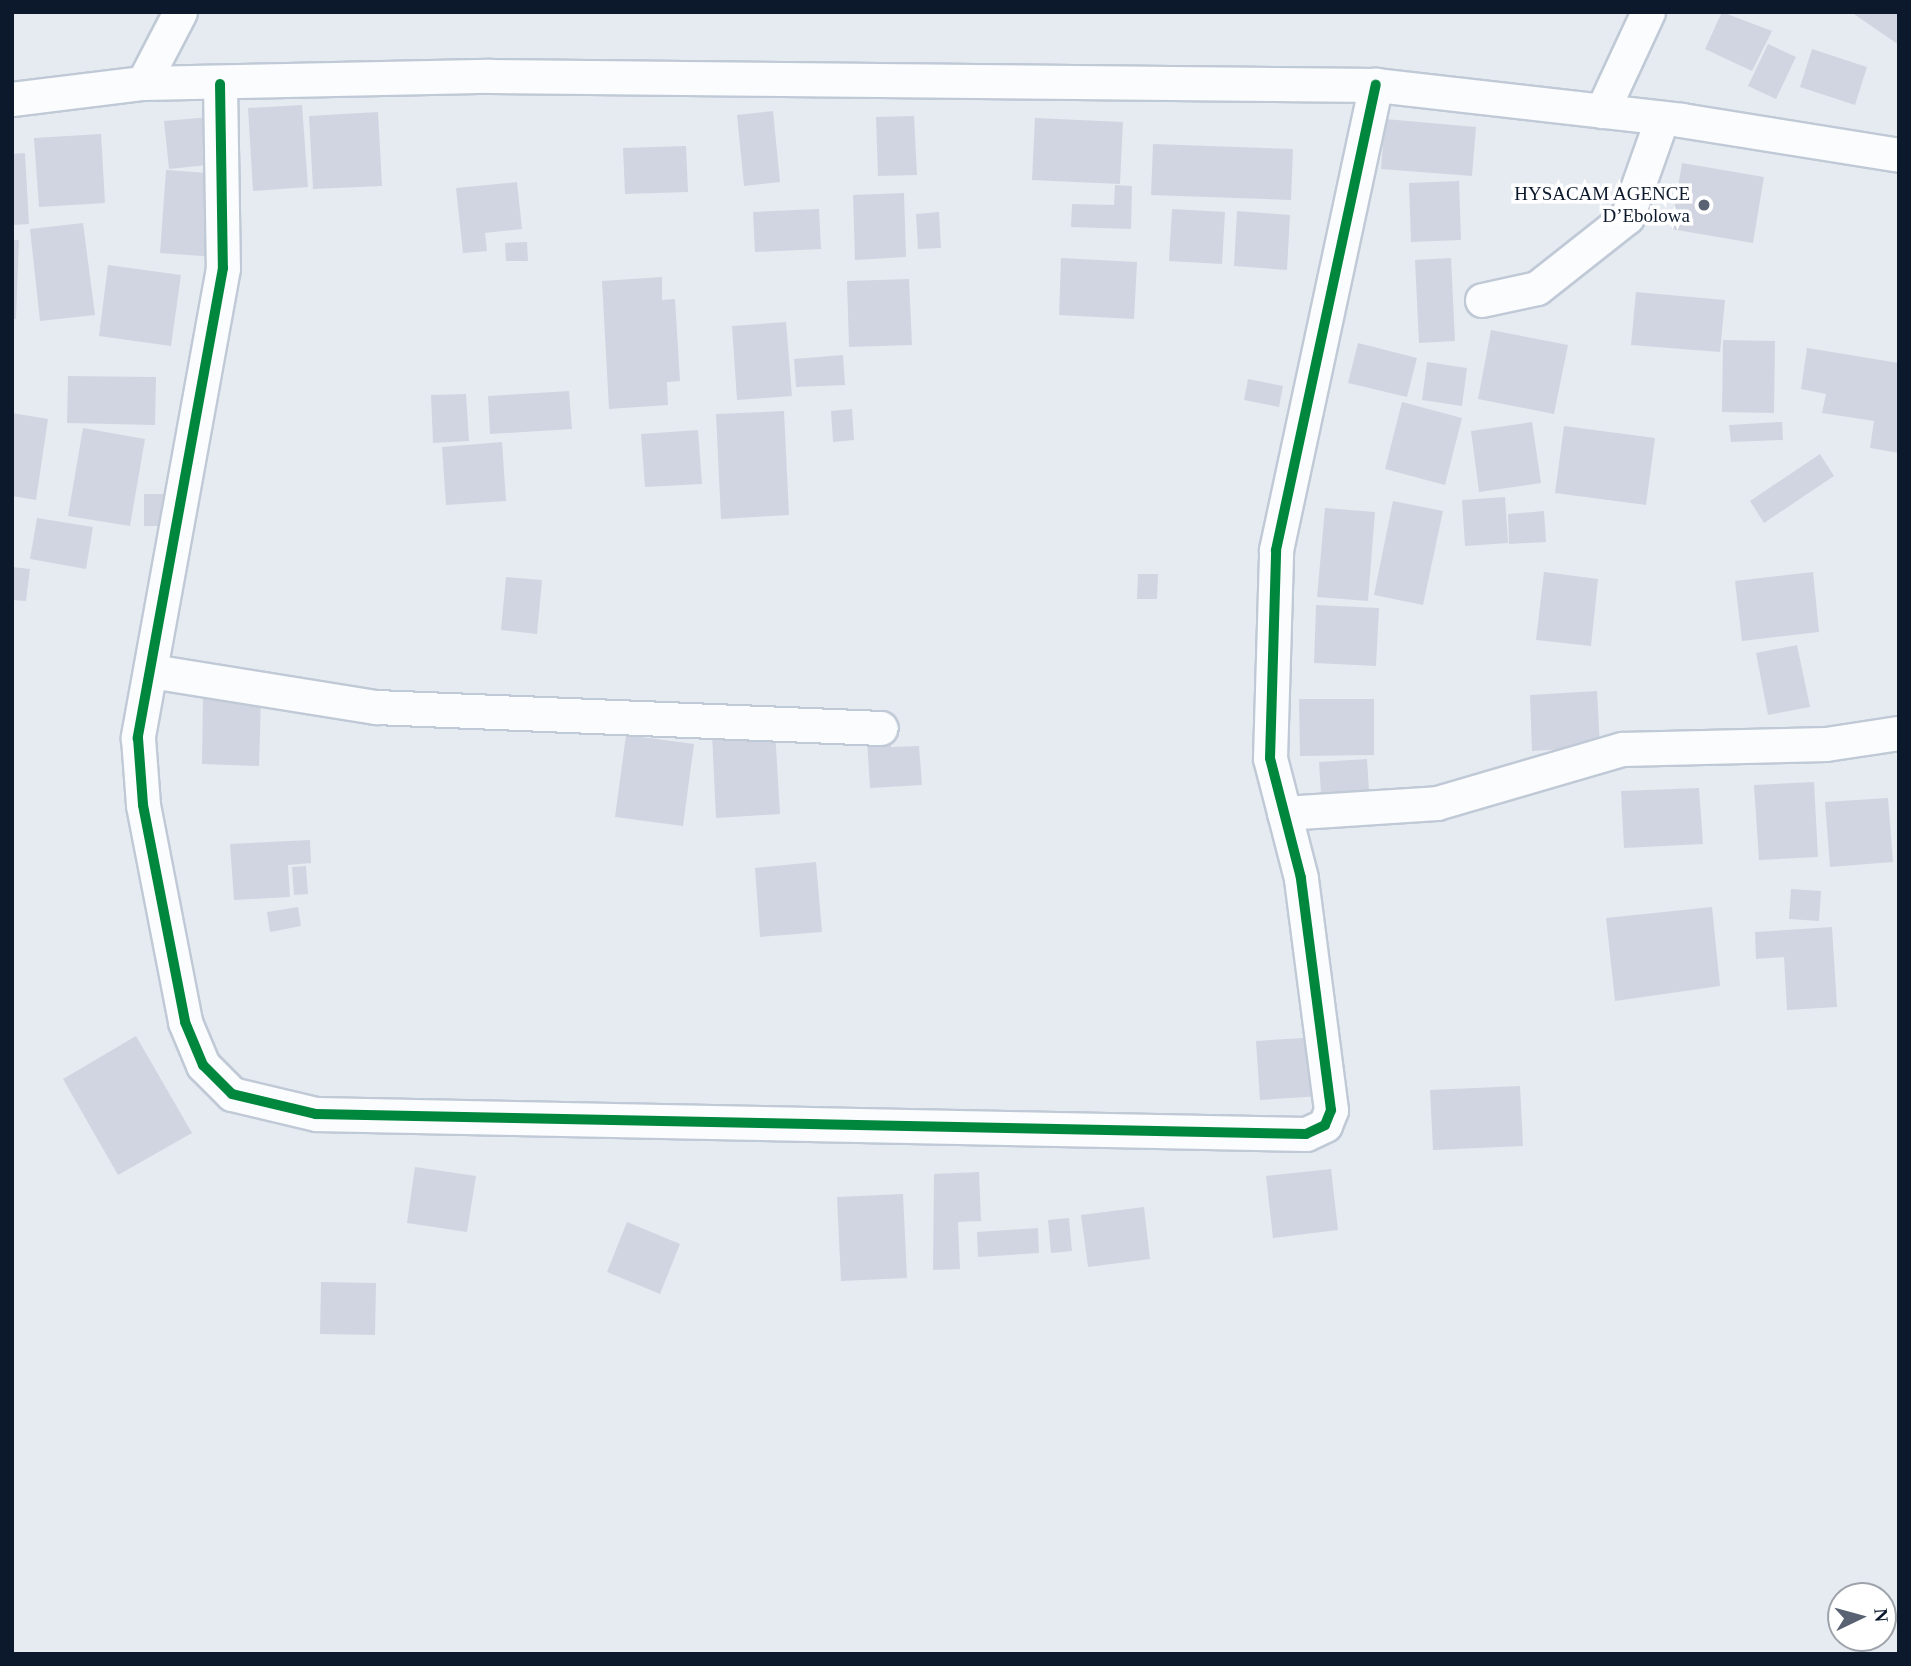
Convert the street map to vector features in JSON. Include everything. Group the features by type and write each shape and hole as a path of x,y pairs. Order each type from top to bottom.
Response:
{"street":[{"path":"143,83 180,12"},
{"path":"1602,111 1648,12"},
{"path":"12,99 143,83 220,84 490,76 1376,85 1661,118 1899,155"},
{"path":"220,84 223,268 138,738 143,805 185,1022 203,1065 232,1094 316,1114 1306,1134 1325,1125 1331,1110 1301,878 1270,758 1276,550 1376,85"},
{"path":"1482,300 1537,288 1627,218 1661,118"},
{"path":"151,671 376,708 881,728"},
{"path":"1284,813 1437,803 1622,749 1826,744 1899,733"}],"building":[{"path":"1722,12 1772,31 1752,71 1705,49"},
{"path":"1851,12 1899,12 1899,45"},
{"path":"1768,44 1796,57 1776,99 1748,86"},
{"path":"1812,49 1867,67 1855,105 1800,87"},
{"path":"302,105 308,187 253,191 248,108"},
{"path":"773,111 780,182 744,186 737,115"},
{"path":"378,112 382,186 313,189 309,116"},
{"path":"222,116 227,163 169,169 164,121"},
{"path":"914,116 917,175 878,176 876,117"},
{"path":"1035,118 1123,122 1120,184 1032,180"},
{"path":"1385,119 1476,127 1472,176 1381,169"},
{"path":"101,134 105,203 39,207 34,138"},
{"path":"1153,144 1293,149 1291,200 1151,195"},
{"path":"686,146 688,192 625,194 623,148"},
{"path":"25,153 29,224 12,225 12,154"},
{"path":"1682,163 1764,177 1753,243 1671,229"},
{"path":"166,170 222,174 216,257 160,253"},
{"path":"1459,181 1461,240 1411,242 1409,183"},
{"path":"517,182 522,229 485,233 487,251 463,253 456,188"},
{"path":"1115,185 1132,186 1131,229 1071,227 1072,204 1114,205"},
{"path":"904,193 906,257 855,260 853,195"},
{"path":"819,209 821,249 755,252 753,212"},
{"path":"1172,209 1225,212 1222,264 1169,261"},
{"path":"1237,211 1290,215 1287,270 1234,266"},
{"path":"939,212 941,248 918,249 916,214"},
{"path":"83,223 95,315 40,321 30,229"},
{"path":"12,240 19,240 16,319 12,319"},
{"path":"527,242 528,261 506,261 505,243"},
{"path":"1061,258 1137,262 1134,319 1059,315"},
{"path":"1451,258 1455,341 1419,343 1415,260"},
{"path":"108,265 181,275 171,346 99,336"},
{"path":"662,277 662,300 675,299 680,381 667,382 668,405 609,409 602,281"},
{"path":"909,279 912,345 849,347 847,281"},
{"path":"1636,292 1725,300 1720,352 1631,345"},
{"path":"786,322 792,396 737,400 732,326"},
{"path":"1491,330 1568,345 1554,414 1478,399"},
{"path":"1723,340 1775,341 1774,413 1722,412"},
{"path":"1358,343 1417,358 1407,397 1348,383"},
{"path":"1807,348 1899,363 1899,453 1870,448 1874,421 1822,413 1826,394 1801,389"},
{"path":"843,355 845,385 796,387 794,359"},
{"path":"1427,362 1467,368 1462,406 1422,400"},
{"path":"68,376 156,377 155,425 67,423"},
{"path":"1248,379 1283,386 1279,407 1244,400"},
{"path":"569,391 572,429 490,434 488,396"},
{"path":"466,394 469,441 433,443 431,395"},
{"path":"1402,402 1462,418 1445,485 1385,469"},
{"path":"852,409 854,440 833,442 831,411"},
{"path":"784,411 789,515 721,519 716,414"},
{"path":"12,413 48,419 36,500 12,496"},
{"path":"1532,422 1541,483 1479,492 1471,431"},
{"path":"1782,422 1783,440 1731,442 1729,425"},
{"path":"1564,426 1655,438 1646,505 1555,493"},
{"path":"83,428 145,439 130,526 68,516"},
{"path":"698,430 702,484 645,487 641,434"},
{"path":"502,442 506,501 446,505 442,447"},
{"path":"1820,454 1834,476 1764,523 1750,501"},
{"path":"144,494 172,494 172,526 144,526"},
{"path":"1505,497 1508,543 1465,546 1462,500"},
{"path":"1393,501 1443,511 1423,605 1374,595"},
{"path":"1325,508 1375,512 1368,601 1317,597"},
{"path":"1544,511 1546,542 1509,544 1508,514"},
{"path":"37,518 93,527 86,569 30,559"},
{"path":"12,567 30,569 26,601 12,600"},
{"path":"1544,572 1598,579 1591,646 1536,640"},
{"path":"1813,572 1819,632 1742,641 1735,581"},
{"path":"1138,574 1158,574 1157,599 1137,599"},
{"path":"506,577 542,580 537,634 501,630"},
{"path":"1316,605 1379,608 1376,666 1314,663"},
{"path":"1797,645 1810,707 1768,715 1756,653"},
{"path":"1597,691 1600,747 1532,751 1530,695"},
{"path":"203,697 261,698 259,766 202,764"},
{"path":"1299,699 1374,699 1374,755 1300,756"},
{"path":"775,730 780,814 716,818 712,734"},
{"path":"626,735 694,744 683,826 615,817"},
{"path":"891,737 891,747 919,746 922,785 870,788 867,739"},
{"path":"1367,759 1370,807 1322,810 1319,762"},
{"path":"1814,782 1818,857 1759,860 1754,785"},
{"path":"1699,788 1703,844 1624,848 1621,791"},
{"path":"1888,798 1893,862 1830,867 1825,802"},
{"path":"310,840 311,863 288,865 290,897 234,900 230,844"},
{"path":"816,862 822,932 760,937 755,868"},
{"path":"306,866 308,894 294,895 292,867"},
{"path":"1791,889 1821,891 1819,921 1789,919"},
{"path":"298,907 301,926 270,932 267,912"},
{"path":"1712,907 1720,986 1615,1001 1606,918"},
{"path":"1832,927 1837,1007 1787,1010 1784,957 1756,959 1755,932"},
{"path":"136,1036 192,1133 118,1175 63,1079"},
{"path":"1319,1037 1323,1096 1260,1100 1256,1041"},
{"path":"1520,1086 1523,1146 1433,1150 1430,1090"},
{"path":"415,1167 476,1176 467,1232 407,1223"},
{"path":"1331,1169 1338,1230 1273,1238 1266,1176"},
{"path":"979,1172 981,1221 958,1222 960,1269 933,1270 934,1174"},
{"path":"903,1194 907,1278 841,1281 837,1197"},
{"path":"1144,1207 1150,1259 1088,1267 1081,1215"},
{"path":"1069,1218 1072,1251 1051,1253 1048,1220"},
{"path":"627,1222 680,1244 660,1294 607,1272"},
{"path":"1038,1228 1039,1253 978,1257 977,1232"},
{"path":"321,1282 376,1283 375,1335 320,1334"}],"cycle path":[{"path":"220,84 223,268 138,738 143,805 185,1022 203,1065 232,1094 316,1114 1306,1134 1325,1125 1331,1110 1301,878 1270,758 1276,550 1376,85"}],"place":[{"name":"HYSACAM AGENCE D’Ebolowa","path":"1704,205"}]}
